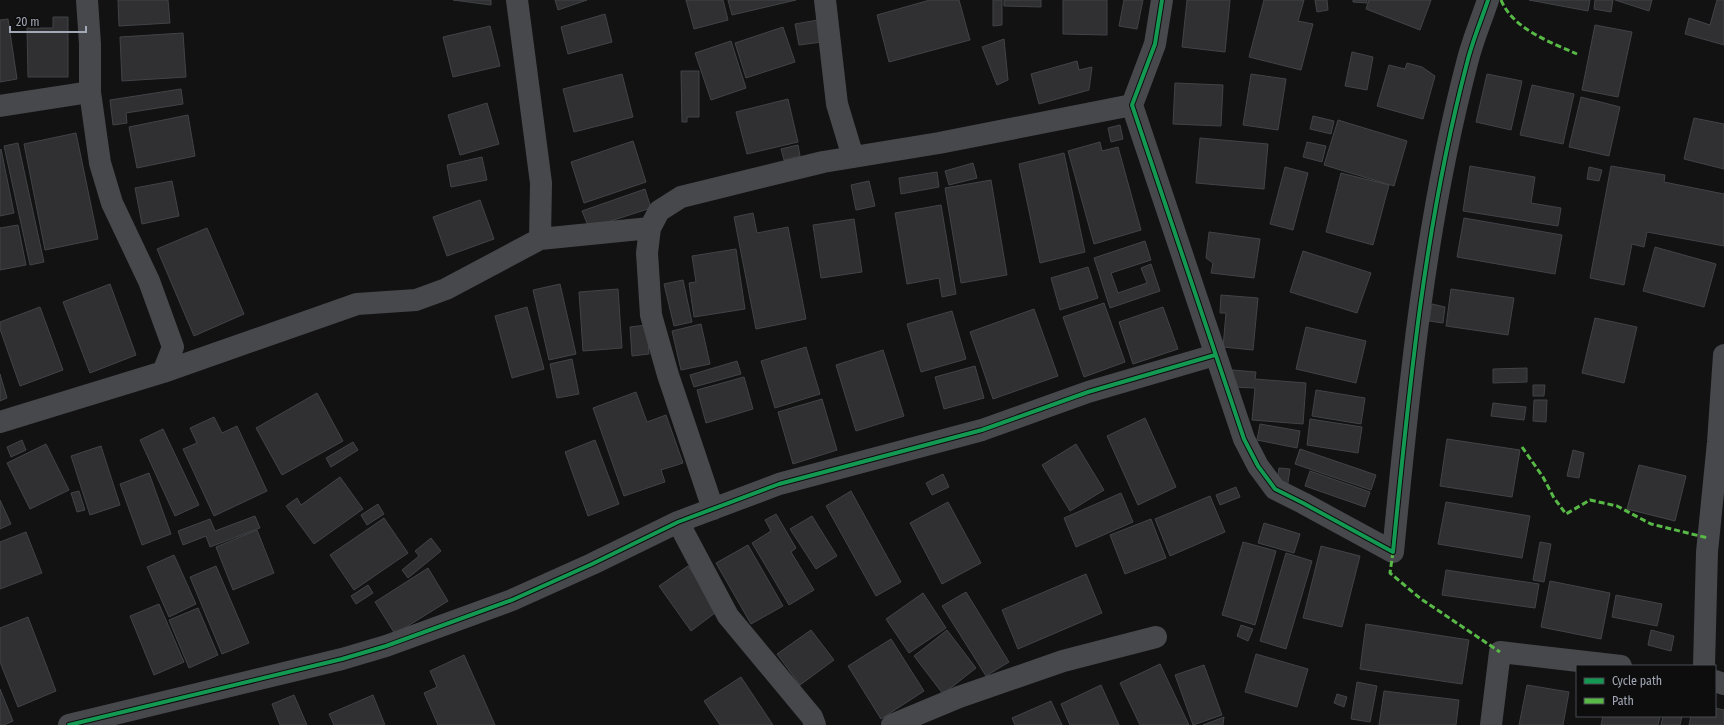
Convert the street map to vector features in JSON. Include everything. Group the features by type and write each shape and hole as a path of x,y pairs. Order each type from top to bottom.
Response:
{"street":[{"path":"86,0 90,44 90,92 100,163 112,203 149,281 173,347 164,372"},
{"path":"517,0 541,183 540,239"},
{"path":"825,0 838,104 853,157"},
{"path":"1162,0 1156,44 1132,105 1244,439 1258,466 1275,489 1393,552 1413,355 1434,215 1467,62 1488,0"},
{"path":"0,106 90,92"},
{"path":"712,509 668,375 651,315 647,253 650,228 658,211 681,197 823,162 939,143 1132,105"},
{"path":"0,422 164,372 357,304 416,300 446,290 540,239 650,228"},
{"path":"69,725 342,659 386,646 512,600 592,564 678,522 780,484 982,430 1088,392 1215,355"},
{"path":"1704,665 1707,552 1718,442 1724,355"},
{"path":"678,522 728,616 812,717 815,725"},
{"path":"892,725 959,697 1063,661 1156,638"},
{"path":"1491,725 1500,652 1612,665"}],"building":[{"path":"118,0 168,0 170,23 119,26"},
{"path":"453,0 491,0 491,5"},
{"path":"555,0 587,0 558,10"},
{"path":"686,0 723,0 728,20 694,29"},
{"path":"728,0 796,0 732,15"},
{"path":"930,0 959,0 970,40 889,62 877,15"},
{"path":"993,0 1002,0 1002,25 993,26"},
{"path":"1004,0 1041,0 1041,7 1004,6"},
{"path":"1063,0 1107,0 1107,35 1063,34"},
{"path":"1124,0 1143,0 1137,29 1119,26"},
{"path":"1187,0 1230,0 1225,52 1182,47"},
{"path":"1264,0 1304,0 1298,21 1313,24 1301,70 1249,57"},
{"path":"1315,0 1327,0 1328,10 1317,12"},
{"path":"1353,0 1367,0 1367,3 1353,2"},
{"path":"1369,0 1431,0 1420,30 1366,9"},
{"path":"1529,0 1590,0 1588,11"},
{"path":"1595,0 1613,0 1611,12 1594,9"},
{"path":"1615,0 1652,0 1649,11"},
{"path":"1717,0 1724,0 1724,45 1685,34 1689,18 1710,25"},
{"path":"605,14 612,42 568,54 561,27"},
{"path":"53,17 68,17 68,77 28,77 27,28 53,28"},
{"path":"8,19 17,79 0,82 0,20"},
{"path":"818,20 822,42 799,45 795,24"},
{"path":"1595,25 1632,32 1618,97 1582,90"},
{"path":"490,26 500,66 453,77 443,37"},
{"path":"783,27 795,62 746,78 735,43"},
{"path":"183,33 186,77 122,81 120,37"},
{"path":"1004,39 1008,80 997,85 982,47"},
{"path":"731,41 746,88 711,100 695,53"},
{"path":"1352,52 1373,57 1367,90 1345,86"},
{"path":"1077,61 1079,70 1092,67 1089,90 1039,104 1031,74"},
{"path":"1407,63 1422,67 1435,76 1423,119 1377,106 1389,65 1405,69"},
{"path":"681,71 699,71 699,117 687,117 687,122 682,122"},
{"path":"622,74 633,117 574,132 563,89"},
{"path":"1251,74 1286,79 1278,130 1243,125"},
{"path":"1487,74 1522,81 1511,130 1476,122"},
{"path":"1175,83 1223,85 1221,126 1173,124"},
{"path":"1532,85 1574,94 1563,144 1520,135"},
{"path":"181,89 183,104 126,113 127,123 113,125 110,100"},
{"path":"1581,97 1620,107 1609,156 1569,147"},
{"path":"788,99 798,142 747,154 736,112"},
{"path":"487,103 499,144 460,155 448,115"},
{"path":"188,115 195,156 137,168 129,127"},
{"path":"1313,116 1334,121 1331,134 1310,129"},
{"path":"1694,118 1724,124 1724,169 1684,159"},
{"path":"1338,120 1407,141 1394,186 1324,165"},
{"path":"1120,125 1123,139 1111,142 1108,128"},
{"path":"76,133 98,239 45,250 24,144"},
{"path":"1200,138 1268,144 1264,189 1196,183"},
{"path":"633,141 646,182 584,203 571,162"},
{"path":"1100,142 1102,151 1118,147 1141,230 1094,244 1068,151"},
{"path":"1307,142 1326,146 1322,162 1303,157"},
{"path":"18,143 44,262 30,265 4,146"},
{"path":"798,145 800,156 784,160 781,149"},
{"path":"1,149 14,213 0,216 0,150"},
{"path":"1064,153 1085,252 1040,263 1019,164"},
{"path":"482,157 487,180 451,187 447,165"},
{"path":"973,163 977,178 949,185 945,171"},
{"path":"1470,166 1535,177 1531,203 1561,208 1558,226 1463,211"},
{"path":"1611,166 1665,175 1664,182 1724,194 1724,246 1647,232 1644,247 1632,244 1624,285 1590,278"},
{"path":"1285,167 1308,173 1293,230 1270,224"},
{"path":"1589,167 1602,170 1599,181 1587,179"},
{"path":"937,172 939,187 901,194 899,178"},
{"path":"1341,173 1389,185 1373,245 1326,232"},
{"path":"991,180 1007,275 961,283 945,188"},
{"path":"172,181 179,216 142,224 135,188"},
{"path":"869,181 875,206 856,210 851,185"},
{"path":"645,189 651,208 589,228 582,211"},
{"path":"480,200 494,239 447,256 433,217"},
{"path":"941,205 956,294 942,297 939,278 907,284 895,213"},
{"path":"753,213 757,233 788,227 806,319 756,329 734,217"},
{"path":"1464,218 1562,235 1555,274 1457,257"},
{"path":"854,219 862,272 821,278 813,225"},
{"path":"18,225 26,265 0,270 0,228"},
{"path":"207,228 244,314 194,336 157,249"},
{"path":"1209,232 1260,239 1254,278 1211,273 1213,263 1206,258"},
{"path":"1145,241 1151,260 1111,273 1118,293 1147,283 1141,268 1151,264 1160,291 1110,308 1094,258"},
{"path":"1655,247 1716,264 1704,307 1643,291"},
{"path":"736,249 745,309 694,317 689,283 696,282 692,256"},
{"path":"1303,251 1371,273 1357,313 1290,292"},
{"path":"1088,267 1098,298 1060,310 1051,278"},
{"path":"683,280 692,322 674,326 664,284"},
{"path":"110,284 136,355 90,373 63,302"},
{"path":"560,284 576,354 549,360 533,290"},
{"path":"618,289 622,348 583,351 579,292"},
{"path":"1451,289 1514,298 1508,335 1446,326"},
{"path":"1221,295 1258,298 1253,350 1223,347 1226,313 1220,313"},
{"path":"1104,303 1125,362 1084,377 1063,317"},
{"path":"1432,304 1445,307 1443,323 1429,321"},
{"path":"40,307 63,370 20,386 0,329 0,322"},
{"path":"527,307 544,369 512,378 495,316"},
{"path":"1163,307 1178,349 1133,364 1119,322"},
{"path":"1034,309 1058,376 993,399 970,332"},
{"path":"952,311 966,359 921,372 907,324"},
{"path":"1595,318 1637,327 1624,383 1582,373"},
{"path":"701,324 710,364 681,370 672,331"},
{"path":"647,325 649,354 632,356 630,327"},
{"path":"1306,327 1366,341 1356,383 1296,369"},
{"path":"806,347 820,394 775,408 761,361"},
{"path":"883,350 904,416 856,431 836,365"},
{"path":"572,359 579,394 557,398 550,364"},
{"path":"737,361 741,374 694,387 690,375"},
{"path":"975,366 984,398 944,409 935,377"},
{"path":"1527,368 1527,382 1493,383 1493,369"},
{"path":"1232,370 1256,372 1255,379 1306,383 1303,424 1252,420 1255,388 1231,387"},
{"path":"0,374 7,398 0,401"},
{"path":"744,377 753,409 706,423 697,390"},
{"path":"1533,385 1545,385 1544,396 1533,396"},
{"path":"1316,390 1365,398 1361,424 1312,416"},
{"path":"636,392 647,422 666,415 683,463 661,470 665,482 624,496 593,408"},
{"path":"317,393 343,441 282,475 256,428"},
{"path":"822,399 837,450 793,464 778,412"},
{"path":"1534,400 1547,400 1546,422 1533,421"},
{"path":"1493,403 1526,407 1524,420 1491,416"},
{"path":"214,417 222,433 237,426 267,491 214,516 183,449 197,443 190,428"},
{"path":"1145,418 1176,487 1138,505 1107,436"},
{"path":"1310,419 1362,427 1358,453 1307,445"},
{"path":"1260,424 1300,431 1297,448 1257,440"},
{"path":"163,429 199,505 175,516 140,440"},
{"path":"1447,439 1520,450 1512,497 1440,486"},
{"path":"22,440 26,450 11,457 7,447"},
{"path":"595,440 619,504 588,516 565,452"},
{"path":"353,442 358,450 331,467 326,458"},
{"path":"46,444 69,490 30,509 7,463"},
{"path":"1076,444 1104,490 1070,511 1042,465"},
{"path":"101,446 120,505 90,515 71,456"},
{"path":"1300,449 1376,475 1371,490 1295,464"},
{"path":"1573,450 1584,453 1579,478 1567,476"},
{"path":"1639,465 1686,476 1675,521 1627,509"},
{"path":"1279,468 1290,469 1287,489 1276,488"},
{"path":"1310,471 1370,492 1365,507 1305,486"},
{"path":"149,473 171,534 142,545 120,484"},
{"path":"943,474 949,487 932,495 926,483"},
{"path":"340,477 363,509 314,544 286,506 297,498 301,505"},
{"path":"1236,487 1240,497 1220,505 1216,495"},
{"path":"79,491 85,510 77,512 71,493"},
{"path":"851,491 901,582 876,596 826,506"},
{"path":"1121,493 1133,522 1076,547 1064,518"},
{"path":"1210,496 1225,532 1170,556 1155,519"},
{"path":"0,500 11,524 0,529"},
{"path":"948,502 981,563 942,584 910,523"},
{"path":"1446,502 1530,516 1522,558 1438,544"},
{"path":"378,504 384,514 367,525 361,515"},
{"path":"776,514 796,548 791,552 814,590 789,605 752,543 771,531 765,520"},
{"path":"255,516 260,528 210,547 206,536 183,545 178,531 210,519 215,531"},
{"path":"812,516 837,556 816,569 790,529"},
{"path":"384,518 408,553 354,590 330,555"},
{"path":"1151,519 1166,558 1125,574 1110,535"},
{"path":"1264,523 1300,534 1294,553 1258,543"},
{"path":"257,530 274,573 233,590 216,547"},
{"path":"26,532 42,573 0,589 0,542"},
{"path":"431,538 441,551 408,578 402,570 419,556 415,551"},
{"path":"1243,542 1276,551 1255,625 1222,615"},
{"path":"1540,542 1551,544 1544,582 1533,580"},
{"path":"748,545 783,606 751,624 716,563"},
{"path":"1321,546 1360,556 1342,627 1303,618"},
{"path":"1286,553 1312,561 1286,649 1260,641"},
{"path":"174,555 196,604 169,617 147,567"},
{"path":"216,566 249,643 222,654 190,577"},
{"path":"688,566 719,610 691,631 659,586"},
{"path":"428,568 448,601 395,634 375,602"},
{"path":"1446,570 1539,584 1535,608 1442,595"},
{"path":"1086,574 1102,613 1018,649 1002,610"},
{"path":"1550,581 1610,593 1601,639 1541,627"},
{"path":"368,585 373,593 356,604 351,596"},
{"path":"966,592 1009,662 986,676 942,606"},
{"path":"923,593 946,628 909,653 886,619"},
{"path":"1616,595 1662,604 1657,626 1612,617"},
{"path":"159,604 184,662 154,675 130,616"},
{"path":"198,608 218,655 189,668 169,620"},
{"path":"28,617 56,691 18,707 0,662 0,628"},
{"path":"1366,624 1469,640 1462,684 1360,669"},
{"path":"1241,625 1253,629 1248,641 1237,636"},
{"path":"811,630 834,660 800,685 777,654"},
{"path":"947,630 976,668 943,694 914,656"},
{"path":"1651,630 1674,636 1671,651 1648,645"},
{"path":"891,639 924,691 881,719 848,666"},
{"path":"1256,654 1308,669 1297,707 1245,692"},
{"path":"464,655 495,725 438,725 424,693 437,687 430,671"},
{"path":"1160,664 1189,725 1140,725 1120,683"},
{"path":"1204,665 1222,715 1193,725 1175,675"},
{"path":"741,677 773,725 720,725 704,701"},
{"path":"1357,682 1377,686 1370,722 1351,719"},
{"path":"1101,685 1119,725 1070,725 1061,704"},
{"path":"1527,685 1569,692 1563,725 1519,725"},
{"path":"0,689 13,721 4,725 0,725"},
{"path":"1384,691 1459,700 1456,725 1379,725"},
{"path":"1337,694 1347,697 1344,707 1334,703"},
{"path":"294,695 307,725 280,725 272,704"},
{"path":"373,695 385,725 334,725 329,714"},
{"path":"1051,701 1062,725 1015,725 1012,718"},
{"path":"1716,708 1724,710 1724,725 1689,725 1691,717 1716,717"},
{"path":"1224,717 1223,725 1203,725"},
{"path":"1603,717 1660,717 1658,725 1601,725"},
{"path":"1663,717 1682,717 1680,725 1661,725"}],"marked path":[{"path":"1501,0 1514,19 1523,27 1544,39 1577,54"},
{"path":"1522,447 1543,477 1554,498 1566,514 1590,500 1617,506 1651,524 1708,538"},
{"path":"1393,552 1390,573 1421,599 1500,652"}],"cycle path":[{"path":"1162,0 1155,44 1132,105 1244,439 1258,466 1275,489 1393,552 1412,367 1429,245 1452,123 1469,55 1488,0"},
{"path":"69,725 342,659 386,646 512,600 592,564 678,522 779,484 982,430 1088,392 1215,355"}]}
